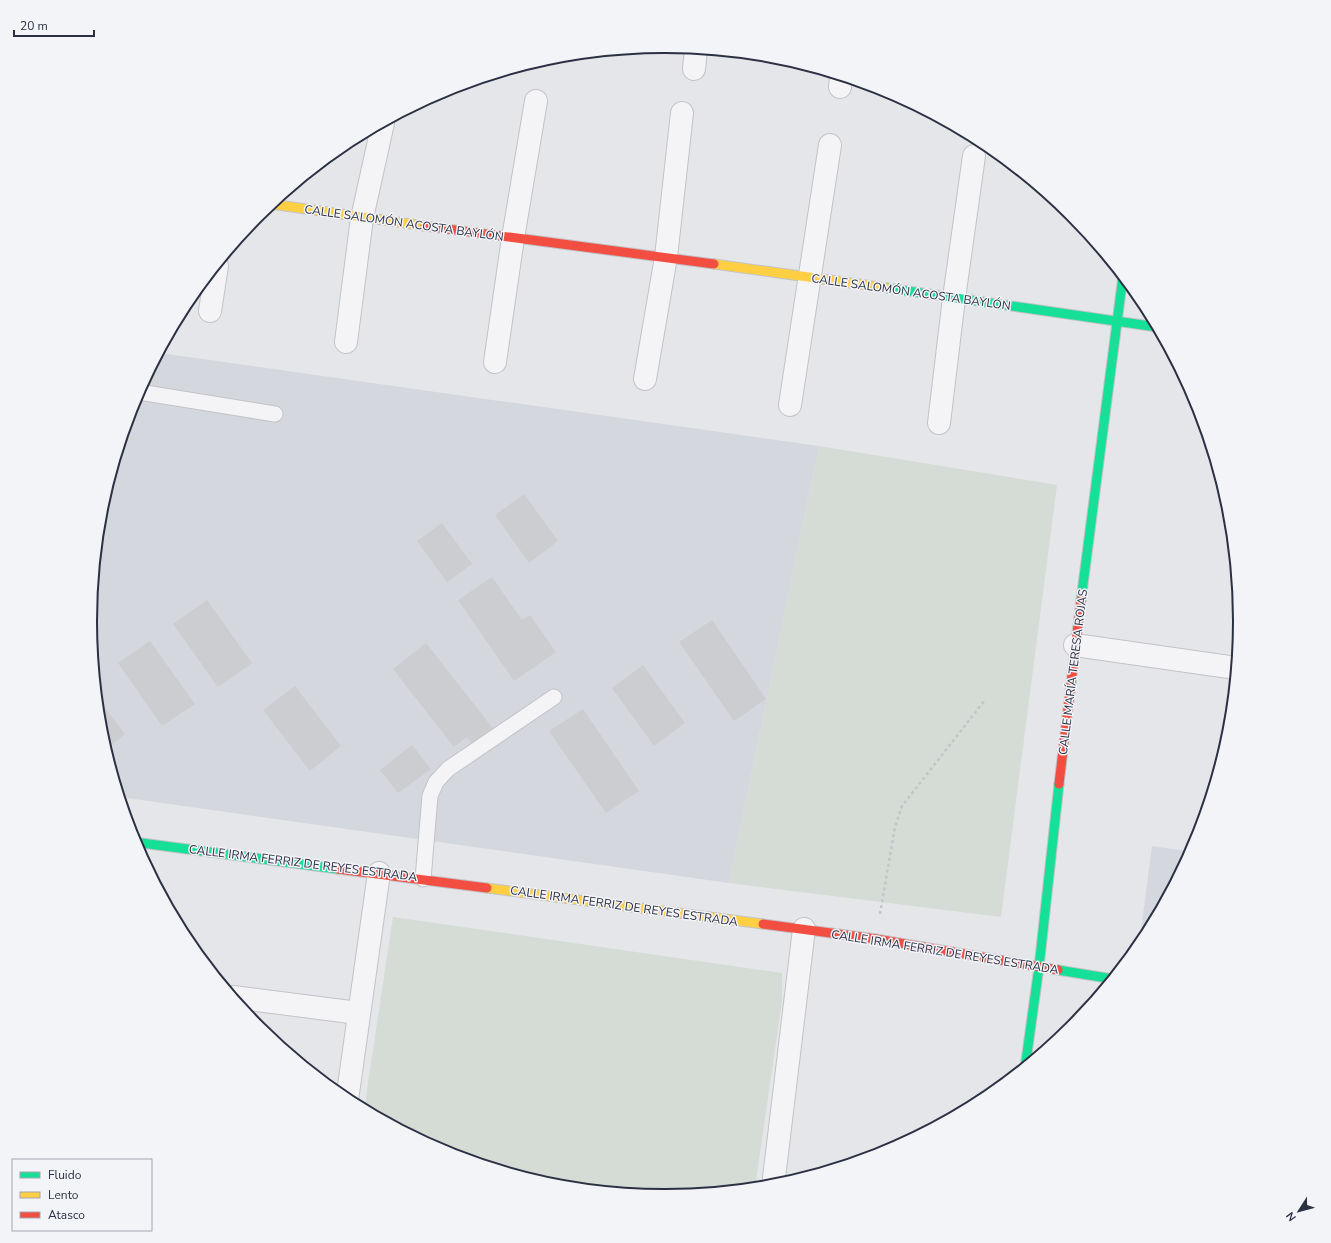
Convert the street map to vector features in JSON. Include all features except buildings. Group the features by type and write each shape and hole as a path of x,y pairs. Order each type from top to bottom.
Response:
{"street":[{"path":"513,238 536,101"},
{"path":"645,379 666,257 682,113"},
{"path":"346,342 362,218 382,129"},
{"path":"790,405 830,145"},
{"path":"938,423 974,156"},
{"name":"CALLE SALOMÓN ACOSTA BAYLÓN","path":"279,205 362,218 666,257 1150,325"},
{"name":"CALLE SALOMÓN ACOSTA BAYLÓN","path":"495,362 513,238"},
{"path":"210,311 216,273"},
{"name":"CALLE MARÍA TERESA ROJAS","path":"1025,1062 1039,967 1075,645 1122,283"},
{"path":"1075,645 1232,667"},
{"name":"CALLE IRMA FERRIZ DE REYES ESTRADA","path":"142,843 876,939 1108,978"},
{"name":"CALLE IRMA FERRIZ DE REYES ESTRADA","path":"348,1093 379,873"},
{"path":"774,1179 804,929"},
{"path":"240,998 358,1013"}],"lane":[{"path":"145,393 276,414"},
{"path":"423,879 430,796 436,782 448,769 554,697"}],"path":[{"path":"876,939 895,827 902,806 985,700"}],"shaded area":[{"path":"164,354 819,446 729,883 125,798 116,769 102,696 98,659 98,584 102,547 116,474 140,404"},
{"path":"819,446 1057,485 1001,917 729,883"},
{"path":"1152,846 1185,851 1158,906 1141,933"},
{"path":"393,917 782,973 782,1001 756,1182 703,1189 666,1190 628,1189 555,1179 518,1171 448,1147 381,1114 365,1104"}],"traffic: fast":[{"path":"1081,600 1122,283"},
{"path":"887,288 1151,326"},
{"path":"1026,1061 1039,967 1059,784"},
{"path":"142,843 338,869"},
{"path":"1058,970 1108,978"}],"traffic: slow":[{"path":"279,205 425,226"},
{"path":"714,264 887,288"},
{"path":"487,888 763,924"}],"traffic: jam":[{"path":"425,226 714,264"},
{"path":"1059,784 1081,600"},
{"path":"338,869 487,888"},
{"path":"763,924 876,939 1058,970"}]}
